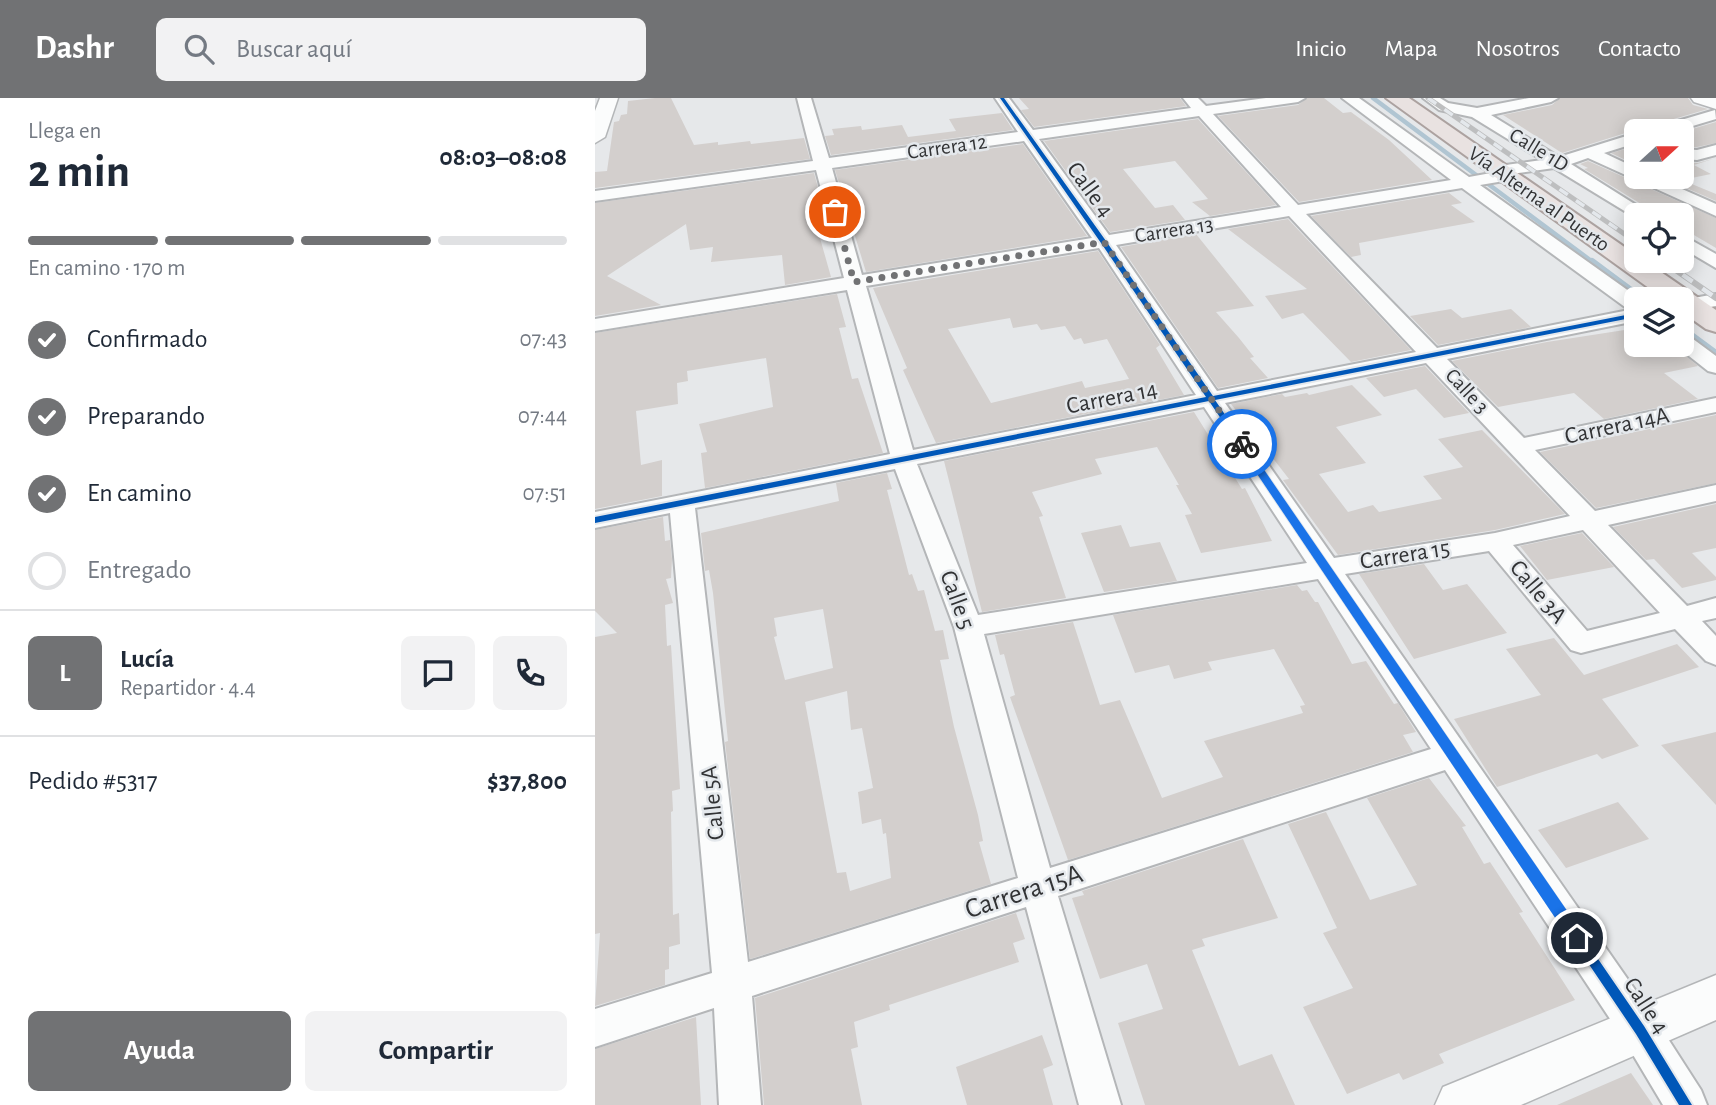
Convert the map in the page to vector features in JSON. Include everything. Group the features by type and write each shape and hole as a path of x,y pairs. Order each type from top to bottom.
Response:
{"main road":[{"name":"Vía Alterna al Puerto","path":"1396,98 1485,178 1658,287"},
{"name":"Vía Alterna al Puerto","path":"1694,310 1716,323"}],"street":[{"path":"595,137 609,98"},
{"name":"Calle 5","path":"804,98 903,458 968,627 1100,1105"},
{"name":"Calle 4","path":"1002,98 1211,398 1640,1030 1686,1105"},
{"name":"Carrera 12","path":"595,196 1028,136 1197,105 1299,98"},
{"path":"1349,98 1485,178 1486,196 1624,297"},
{"name":"Calle 1D","path":"1430,98 1444,107 1477,113 1624,203"},
{"path":"1477,113 1551,98"},
{"path":"1700,98 1716,103"},
{"name":"Calle 3","path":"1197,105 1293,210 1716,654"},
{"path":"1694,121 1715,115"},
{"name":"Carrera 13","path":"595,325 1485,178 1559,162 1624,142"},
{"path":"1694,155 1716,150"},
{"name":"Calle 1D","path":"1590,153 1624,169"},
{"path":"1668,189 1716,211"},
{"path":"1698,203 1716,197"},
{"path":"1694,248 1716,262"},
{"path":"1694,304 1716,300"},
{"name":"Carrera 14","path":"595,520 1624,317"},
{"path":"1694,350 1716,366"},
{"name":"Carrera 14A","path":"1519,446 1716,405"},
{"name":"Carrera 15","path":"968,627 1495,541 1716,493"},
{"name":"Calle 5A","path":"682,502 732,985 740,1105"},
{"name":"Calle 3A","path":"1495,541 1581,643 1681,617"},
{"path":"1681,617 1716,608"},
{"name":"Carrera 15A","path":"595,1028 1453,755"},
{"path":"1461,1105 1716,998"}],"building":[{"path":"671,98 694,145 750,141 751,144 804,138 810,159 595,188 595,172 607,171 614,122 619,121 621,115 627,114 628,101"},
{"path":"1019,98 1180,98 1186,106 1034,127 1021,110 1029,109"},
{"path":"1307,98 1324,98 1343,113 1351,112 1389,140 1432,180 1299,202 1218,116 1298,105"},
{"path":"1560,98 1688,98 1693,105 1708,109 1674,119 1624,119 1624,133 1562,153 1503,115 1552,105"},
{"path":"1002,113 1013,130 831,155 825,136 834,135 832,129 861,126 862,130 902,125 908,137 956,131 949,119"},
{"path":"1198,119 1276,205 1210,216 1192,202 1208,199 1175,161 1123,169 1155,208 1173,205 1185,220 1110,232 1044,141"},
{"path":"1716,122 1716,143 1694,147 1694,128"},
{"path":"1023,144 1087,236 866,272 835,170"},
{"path":"1624,149 1624,159 1611,153"},
{"path":"1588,161 1624,177 1624,189 1651,189 1682,203 1639,203 1580,164"},
{"path":"1694,165 1711,174 1694,178"},
{"path":"814,173 820,195 809,199 831,277 785,285 782,255 711,262 713,247 690,250 686,224 607,276 661,305 595,316 595,203"},
{"path":"1694,185 1716,194 1716,201 1688,189 1694,189"},
{"path":"1449,193 1462,203 1451,205 1475,222 1359,243 1361,255 1351,257 1311,216"},
{"path":"1694,208 1716,218 1716,248 1694,235"},
{"path":"1288,219 1411,350 1351,362 1303,313 1282,319 1265,296 1307,289 1228,229"},
{"path":"1196,234 1254,306 1216,312 1268,378 1218,388 1121,247"},
{"path":"1098,251 1160,345 1156,348 1184,395 936,443 903,370 907,368 873,288","holes":["1010,318 1013,328 1037,324 1041,330 1065,326 1074,340 1081,338 1084,344 1107,339 1129,379 1085,388 1082,381 991,403 948,329"]},
{"path":"837,294 846,327 839,328 852,379 858,378 883,453 705,488 701,453 707,452 699,424 773,407 766,358 687,371 688,381 677,383 678,404 636,411 641,465 662,460 662,496 595,509 595,333"},
{"path":"1451,309 1462,318 1511,309 1531,327 1438,345 1410,316"},
{"path":"1624,330 1624,357 1687,357 1698,366 1664,373 1698,399 1604,419 1574,393 1498,407 1452,361"},
{"path":"1425,366 1469,413 1444,418 1416,389 1384,397 1366,378"},
{"path":"1352,385 1382,415 1336,427 1366,463 1319,474 1348,512 1373,505 1379,512 1442,499 1423,476 1463,467 1438,439 1482,430 1565,514 1495,530 1338,555 1283,480 1289,479 1231,404 1282,394 1285,397 1307,393 1309,395"},
{"path":"1194,412 1242,489 1245,488 1272,541 1201,553 1185,515 1192,514 1157,447 1095,459 1102,474 1032,492 1043,516 1039,517 1066,598 982,612 944,461"},
{"path":"1716,415 1716,483 1596,508 1540,452"},
{"path":"887,473 892,489 887,490 909,575 912,574 918,591 924,590 935,631 943,630 949,659 940,660 954,727 978,815 983,841 979,842 991,884 750,959 725,742 728,741 713,593 709,570 705,571 701,533 839,501 836,483","holes":["823,609 833,668 785,680 774,637 777,636 774,618","847,691 851,730 862,728 873,788 858,792 862,824 881,819 883,834 886,833 891,878 850,891 846,872 837,873 805,702"]},
{"path":"1716,504 1716,548 1692,553 1716,580 1682,588 1654,559 1646,560 1613,527"},
{"path":"663,517 665,541 670,540 672,559 671,578 666,579 673,603 665,605 667,646 671,645 680,789 672,791 671,812 673,915 679,913 680,944 669,947 669,969 665,970 665,985 595,1006 600,933 595,934 595,637 617,633 595,611 595,530"},
{"path":"1121,525 1130,547 1160,542 1177,581 1104,592 1081,533"},
{"path":"1582,533 1614,567 1547,580 1520,546"},
{"path":"1424,564 1443,590 1467,584 1507,633 1414,659 1359,574"},
{"path":"1297,585 1302,591 1307,590 1315,602 1318,602 1352,664 1366,661 1394,704 1398,703 1416,732 1403,735 1413,752 1068,860 1010,697 1015,695 1004,654 1000,655 995,635 1073,622 1100,705 1120,700 1162,798 1223,777 1204,741 1303,713 1300,706 1305,705 1274,649 1208,662 1212,670 1174,679 1169,665 1135,673 1113,615"},
{"path":"1554,638 1584,675 1677,644 1699,667 1602,699 1639,746 1602,759 1597,754 1497,787 1454,719 1541,695 1506,649"},
{"path":"1716,732 1716,805 1661,745"},
{"path":"1429,778 1466,826 1462,827 1484,864 1490,862 1523,912 1519,913 1575,1000 1439,1054 1444,1063 1403,1080 1399,1073 1347,1094 1303,1007 1353,988 1323,933 1337,928 1288,824 1326,812 1370,900 1417,885 1367,798"},
{"path":"1618,802 1649,839 1566,868 1538,830"},
{"path":"1243,839 1278,918 1202,939 1205,946 1192,950 1239,1066 1272,1054 1295,1105 1145,1105 1118,1023 1163,1009 1147,964 1100,979 1072,898 1084,895 1082,891"},
{"path":"1016,913 1025,939 1013,943 1019,962 889,1005 890,1010 854,1022 858,1047 851,1049 862,1105 764,1105 755,998"},
{"path":"696,1017 701,1105 595,1105 595,1049"},
{"path":"1042,1035 1053,1065 1043,1069 1053,1105 967,1105 956,1067"},
{"path":"1631,1073 1653,1105 1557,1105"}],"waterway":[{"path":"1373,98 1594,263"},
{"path":"1592,261 1627,287"},
{"path":"1694,337 1716,353"}],"railway":[{"path":"1428,98 1624,234"},
{"path":"1680,273 1716,298"}],"cycle path":[{"path":"1002,98 1104,242 1640,1030 1686,1105"},
{"path":"595,520 1624,317"}],"way so far":[{"path":"835,212 854,282 1104,242 1242,444"}],"route":[{"path":"1242,444 1577,938"}]}
